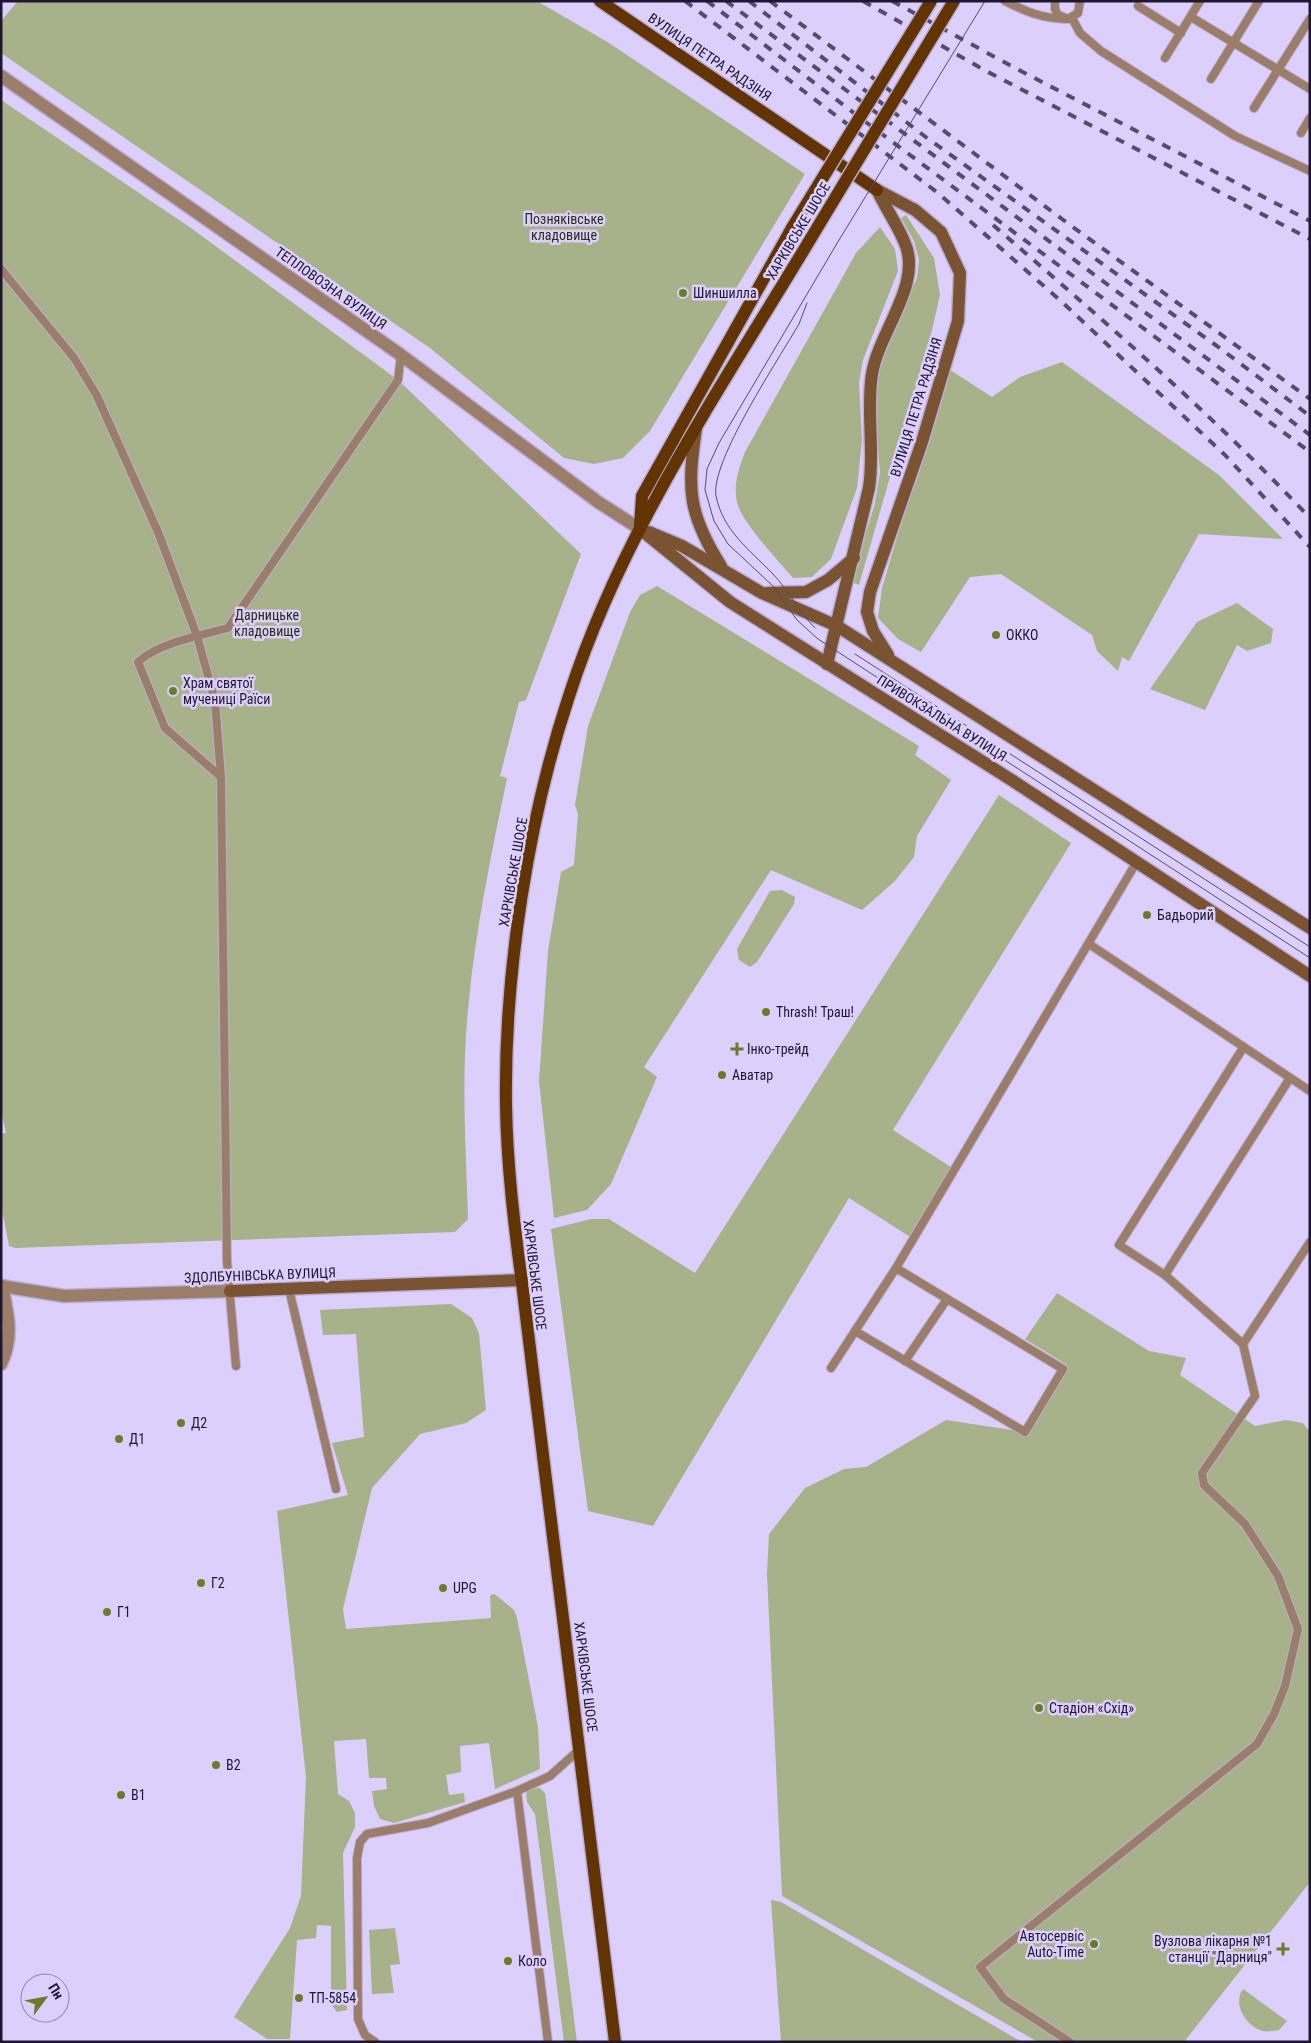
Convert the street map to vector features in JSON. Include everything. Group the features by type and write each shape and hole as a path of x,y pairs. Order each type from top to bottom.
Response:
{"main road":[{"name":"ВУЛИЦЯ ПЕТРА РАДЗІНЯ","path":"600,1 877,190 915,210 941,232 960,273 958,321 922,442 870,592 867,612 873,632 890,660"},
{"name":"ХАРКІВСЬКЕ ШОСЕ","path":"640,529 642,496 792,228 931,1"},
{"name":"ХАРКІВСЬКЕ ШОСЕ","path":"614,2042 580,1750 513,1217 506,1104 507,1034 519,920 540,804 568,697 586,646 622,564 696,429 954,1"},
{"name":"ВУЛИЦЯ ПЕТРА РАДЗІНЯ","path":"827,664 854,558 872,468 869,407 872,373 880,344 911,272 904,240 877,190"},
{"name":"ПРИВОКЗАЛЬНА ВУЛИЦЯ","path":"696,429 690,470 691,499 701,531 722,568"},
{"name":"ПРИВОКЗАЛЬНА ВУЛИЦЯ","path":"640,529 682,546 762,593 837,626 1310,928"},
{"name":"ПРИВОКЗАЛЬНА ВУЛИЦЯ","path":"640,529 730,602 1010,779 1310,976"},
{"path":"762,593 806,592 828,580 854,558"},
{"name":"ЗДОЛБУНІВСЬКА ВУЛИЦЯ","path":"230,1291 522,1280"}],"street":[{"name":"ТЕПЛОВОЗНА ВУЛИЦЯ","path":"1,76 401,356 598,502 640,529"},
{"name":"ЗДОЛБУНІВСЬКА ВУЛИЦЯ","path":"2,1285 64,1296 230,1291"},
{"path":"1,1364 7,1352 10,1337 10,1320 2,1285"}],"lane":[{"path":"1005,1 1030,14 1046,18 1068,18 1078,14 1081,3"},
{"path":"1055,1 1056,12 1068,18 1080,33 1101,51 1235,136 1310,171"},
{"path":"1165,58 1200,1"},
{"path":"1211,79 1259,1"},
{"path":"1138,6 1181,33"},
{"path":"1191,17 1310,89"},
{"path":"1254,108 1310,19"},
{"path":"1301,133 1310,118"},
{"path":"1,269 74,358 96,394 158,532 197,636 215,701 221,776 227,1261 236,1366"},
{"path":"221,776 165,728 138,662 147,654 197,636 228,628 398,380 401,356"},
{"path":"831,1368 896,1268 1136,863"},
{"path":"1089,944 1310,1091"},
{"path":"1070,2042 1004,1999 980,1967 1257,1744 1274,1714 1285,1686 1298,1629 1278,1576 1245,1524 1204,1485 1202,1474 1255,1396 1243,1344 1165,1275 1119,1245 1243,1048"},
{"path":"1165,1275 1290,1078"},
{"path":"1243,1344 1310,1242"},
{"path":"855,1331 1025,1432 1063,1369 896,1268"},
{"path":"289,1289 336,1489"},
{"path":"905,1361 947,1299"},
{"path":"375,2042 364,2035 358,2019 357,1858 360,1842 367,1834 428,1823 517,1791 550,1776 580,1750"},
{"path":"517,1791 548,2042"}],"green space":[{"name":"Позняківське кладовище","path":"18,1 537,1 609,43 805,174 650,431 623,458 594,464 564,458 430,348 1,53 1,21"},
{"name":"Дарницьке кладовище","path":"1,100 191,228 398,380 581,554 526,700 519,702 500,776 507,778 479,923 466,1036 465,1114 468,1219 455,1232 15,1248 9,1246 1,1205 1,1133 6,1133 1,1110"},
{"path":"906,215 934,258 940,295 931,334 859,585 851,582 875,503 880,472 873,392 875,373 917,278 919,260 914,241 901,218"},
{"path":"880,227 895,249 898,271 863,360 859,383 862,440 857,488 831,559 812,577 793,578 745,520 740,510 736,496 739,470 745,452 856,253"},
{"path":"1062,362 1219,475 1283,539 1199,534 1129,661 1122,657 1118,671 1097,651 1092,635 1001,574 970,577 921,652 898,639 878,618 882,588 947,368 992,397 1020,377"},
{"path":"657,586 919,746 915,755 951,780 917,836 914,857 895,881 862,910 771,870 644,1067 657,1077 611,1184 587,1210 554,1218 539,1081 548,951 561,872 574,865 578,814 575,805 588,726 630,612 640,595"},
{"path":"1237,603 1273,629 1271,643 1247,651 1237,645 1205,710 1150,689 1197,622"},
{"path":"999,795 1071,843 893,1130 954,1169 912,1238 849,1198 653,1526 588,1511 551,1229 591,1219 609,1219 695,1273"},
{"path":"782,890 795,897 794,904 757,962 750,967 739,960 737,949 770,891"},
{"name":"Стадіон «Схід»","path":"1057,1293 1149,1351 1186,1358 1180,1375 1255,1426 1286,1420 1303,1423 1310,1432 1310,1882 1184,2042 1038,2042 782,1896 767,1574 769,1534 805,1488 844,1469 866,1467 946,1420 1025,1432 1067,1365 1025,1339"},
{"path":"451,1304 472,1318 479,1333 486,1410 466,1423 420,1434 372,1488 343,1609 346,1629 491,1618 490,1596 496,1595 514,1610 517,1618 538,1727 540,1769 495,1789 489,1743 460,1746 461,1772 446,1775 449,1795 464,1793 465,1802 394,1823 380,1819 374,1806 372,1791 387,1789 386,1778 369,1778 366,1739 334,1741 338,1794 349,1801 355,1813 355,1827 343,1853 347,2010 337,2012 331,2004 331,1926 317,1925 316,1938 297,1940 290,2039 267,2039 234,2017 290,1928 301,1896 306,1777 277,1511 348,1495 332,1443 364,1437 356,1334 323,1335 320,1310"},
{"path":"540,1788 545,1793 577,2042 564,2042 535,1814 527,1802 526,1794 529,1789"},
{"path":"771,1900 781,1902 1022,2042 781,2042"},
{"path":"395,1928 400,1964 390,1965 394,1993 372,1994 369,1930"},
{"path":"1243,1989 1287,2021 1279,2030 1262,2031 1246,2019 1242,2014 1239,2001"}],"tram line":[{"path":"985,1 839,240 719,443 707,469 705,490 714,521 728,544 774,587 797,620 818,639 1310,958"},
{"path":"807,303 799,324 735,435 717,480 716,496 731,530 773,574 815,628"},
{"path":"855,654 1310,947"}],"railway":[{"path":"685,1 938,193 1062,302 1225,455 1310,547"},
{"path":"707,1 871,126 1310,452"},
{"path":"726,1 1310,435"},
{"path":"749,1 927,138 1217,346 1310,416"},
{"path":"770,1 1066,222 1310,399"},
{"path":"863,1 986,71 1310,239"},
{"path":"892,1 1015,68 1310,221"},
{"path":"993,225 1115,331 1195,404 1310,518"}],"place":[{"name":"Шиншилла","path":"683,293"},
{"name":"ОККО","path":"996,635"},
{"name":"Храм святої мучениці Раїси","path":"173,691"},
{"name":"Бадьорий","path":"1147,915"},
{"name":"Thrash! Траш!","path":"766,1012"},
{"name":"Інко-трейд","path":"737,1049"},
{"name":"Аватар","path":"722,1075"},
{"name":"Д2","path":"181,1423"},
{"name":"Д1","path":"119,1439"},
{"name":"Г2","path":"201,1583"},
{"name":"UPG","path":"443,1588"},
{"name":"Г1","path":"107,1612"},
{"name":"Стадіон «Схід»","path":"1039,1708"},
{"name":"В2","path":"216,1765"},
{"name":"В1","path":"121,1795"},
{"name":"Автосервіс Auto-Time","path":"1094,1944"},
{"name":"Вузлова лікарня №1 станції \"Дарниця\"","path":"1283,1949"},
{"name":"Коло","path":"508,1961"},
{"name":"ТП-5854","path":"299,1998"}]}
